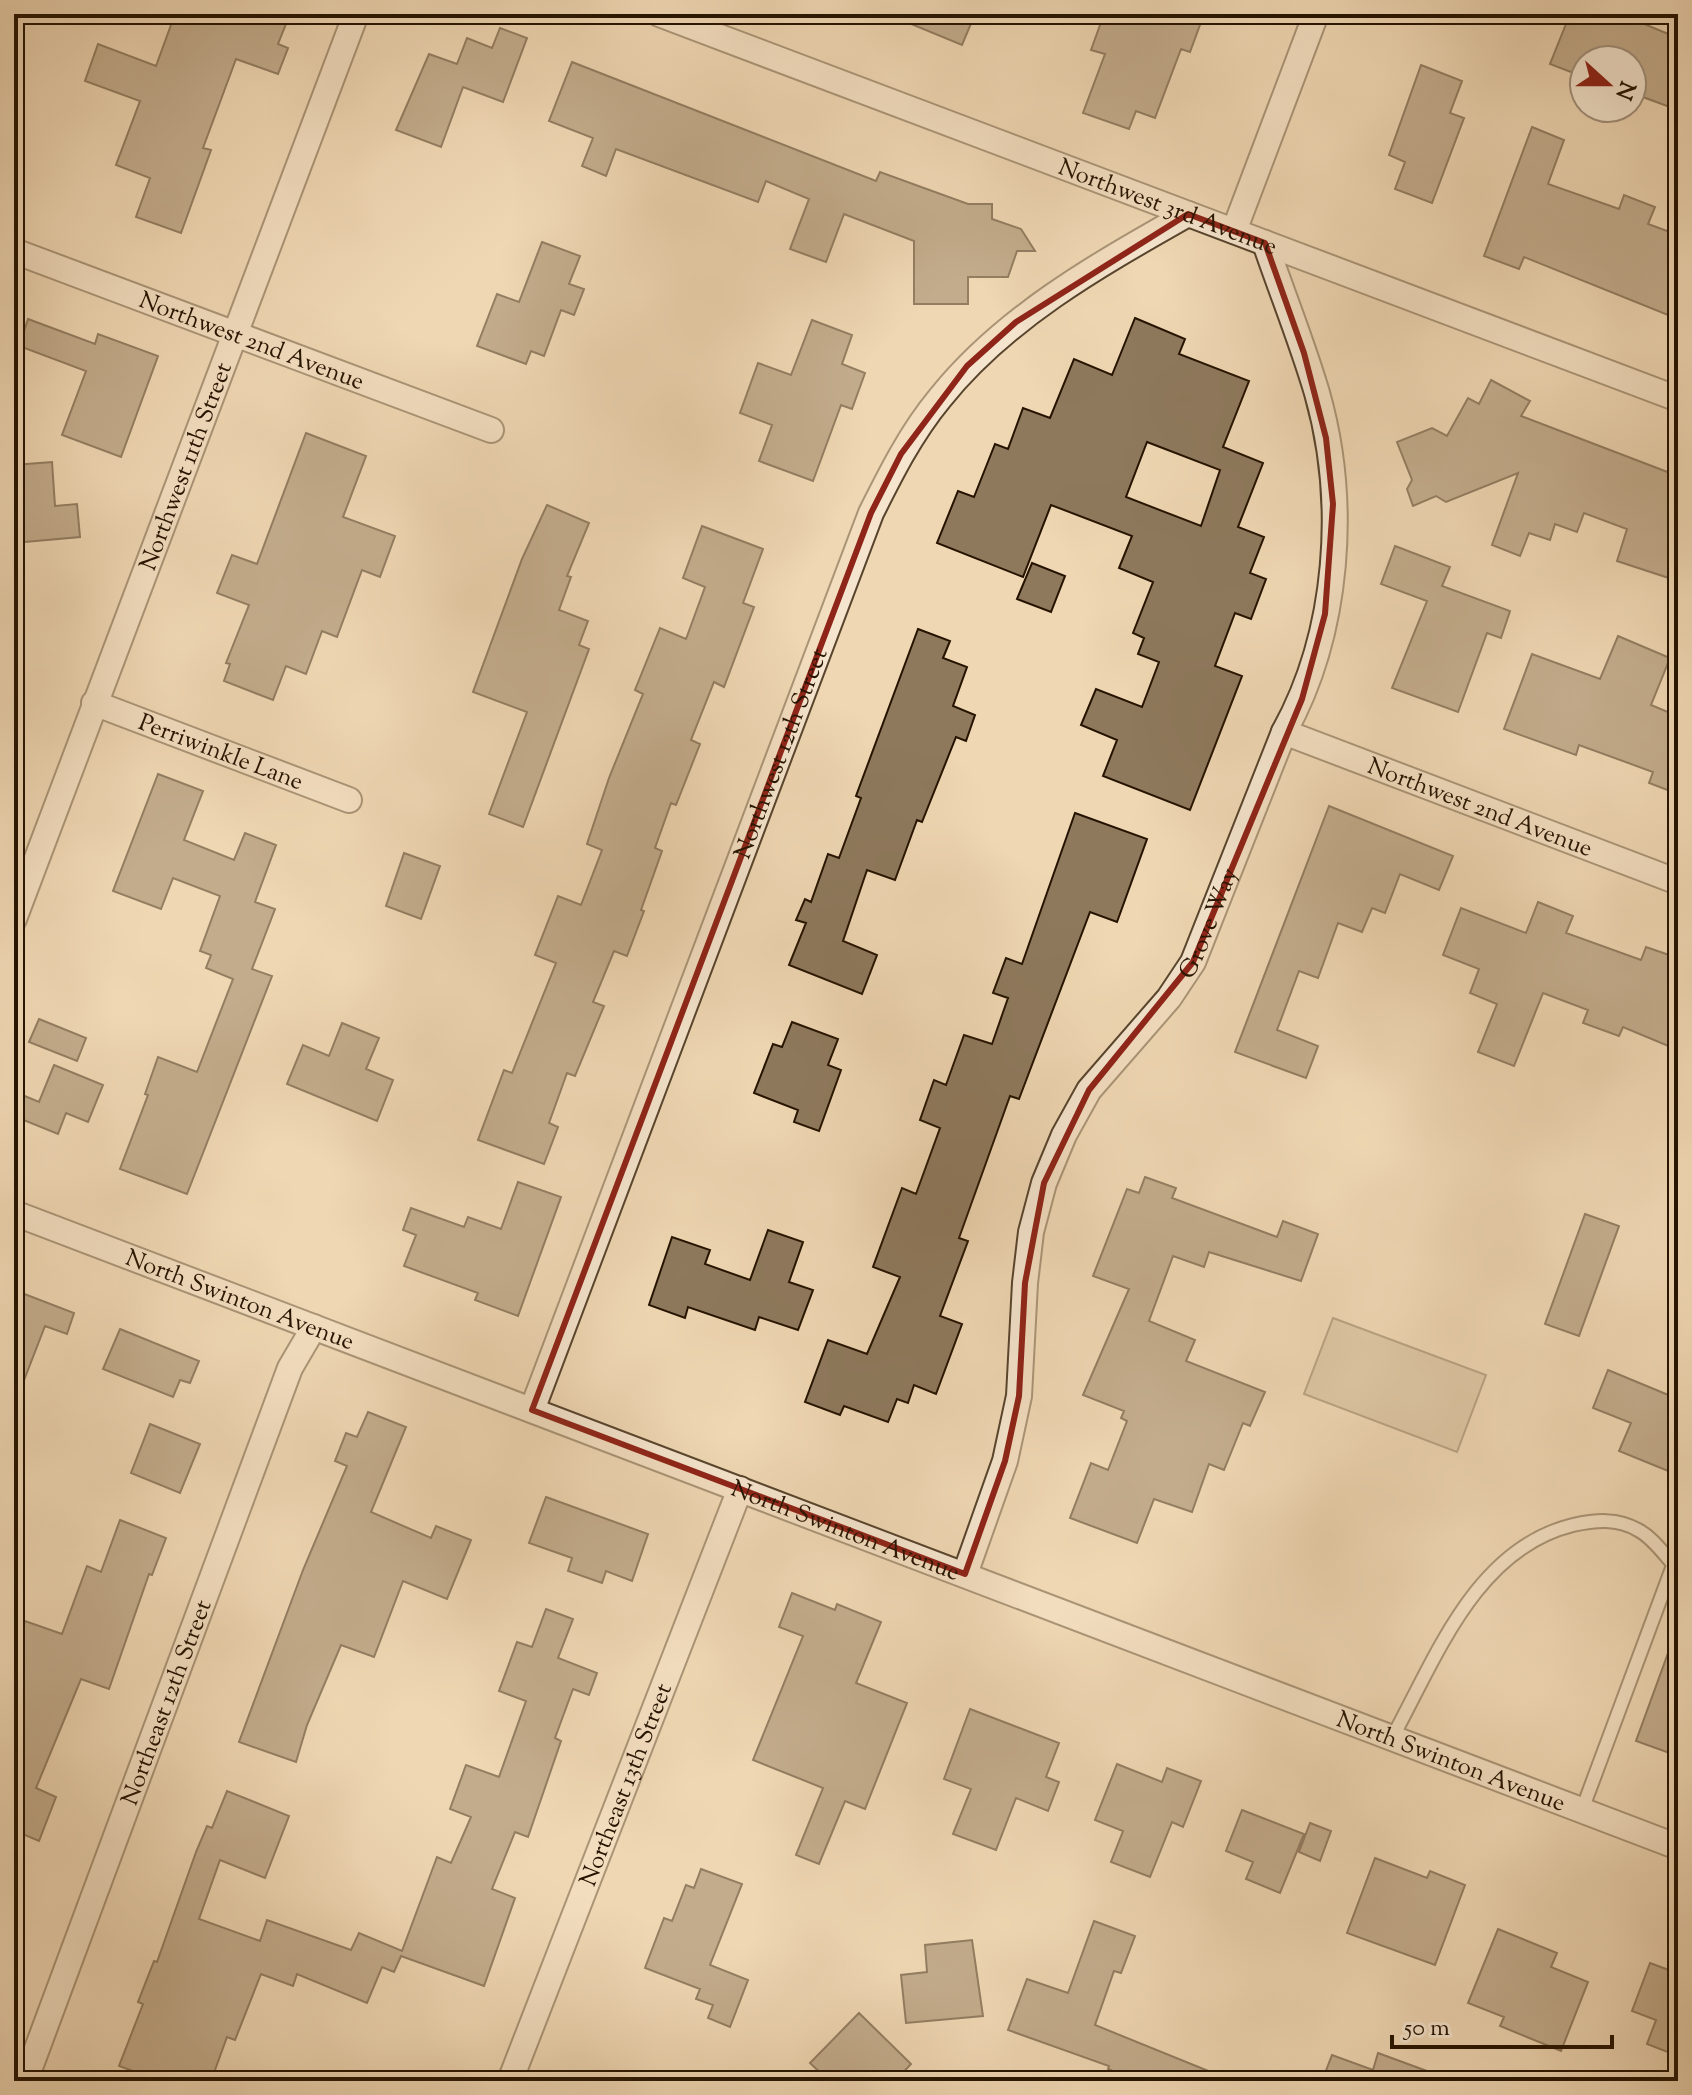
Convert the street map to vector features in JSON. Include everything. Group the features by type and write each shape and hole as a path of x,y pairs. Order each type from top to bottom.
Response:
{"street":[{"name":"Northwest 11th Street","path":"14,919 356,14"},
{"name":"Northwest 3rd Avenue","path":"659,14 1678,399"},
{"path":"1234,231 1315,14"},
{"name":"Northwest 12th Street","path":"532,1410 871,513 901,454 967,366 1016,322 1051,295 1188,214"},
{"name":"Grove Way","path":"965,1574 1005,1461 1019,1396 1025,1283 1031,1232 1044,1183 1064,1135 1089,1090 1169,998 1193,962 1284,732 1302,699 1325,614 1333,549 1333,504 1317,395 1265,243"},
{"name":"Northwest 2nd Avenue","path":"14,251 491,430"},
{"name":"Perriwinkle Lane","path":"94,703 349,800"},
{"name":"Northwest 2nd Avenue","path":"1284,732 1678,882"},
{"name":"North Swinton Avenue","path":"14,1213 1678,1847"},
{"name":"Northeast 12th Street","path":"25,2081 290,1368 314,1327"},
{"name":"Northeast 13th Street","path":"510,2081 740,1489"}],"lane":[{"path":"1392,1738 1465,1607 1489,1575 1529,1542 1589,1521 1621,1521 1642,1531 1676,1558 1582,1810"}],"highlighted area":[{"path":"1188,214 1265,243 1304,353 1326,438 1333,504 1325,614 1302,699 1193,962 1089,1090 1044,1183 1025,1283 1019,1396 1005,1461 965,1574 532,1410 871,513 901,454 967,366 1016,322"}],"shaded area":[{"path":"1333,1318 1486,1375 1457,1452 1304,1394"}],"building":[{"path":"175,14 290,14 278,44 288,48 278,74 236,59 203,148 211,150 181,233 136,217 150,178 116,165 140,101 85,81 98,44 156,66"},
{"path":"887,14 975,14 962,45"},
{"path":"1104,14 1204,14 1190,52 1181,49 1155,118 1136,111 1129,129 1083,113 1105,54 1091,50"},
{"path":"1570,14 1620,14 1678,38 1678,110 1648,99 1648,44 1568,44 1568,71 1550,64"},
{"path":"500,28 527,38 503,102 463,87 441,147 396,130 429,54 457,64 467,38 492,48"},
{"path":"572,62 876,181 880,172 968,204 992,204 992,219 1021,229 1035,251 1017,251 1008,277 968,277 968,304 914,304 914,241 844,214 826,262 790,249 809,199 766,181 758,202 616,149 606,176 582,166 593,138 549,121"},
{"path":"1421,65 1462,81 1450,113 1464,118 1432,203 1395,189 1405,162 1389,155"},
{"path":"1532,127 1564,140 1548,184 1619,209 1624,195 1655,207 1648,224 1678,235 1678,319 1524,257 1519,269 1484,256"},
{"path":"542,242 580,256 569,284 584,289 574,315 561,310 544,356 531,351 526,364 477,346 497,294 519,302"},
{"path":"1135,318 1185,339 1179,354 1249,381 1223,447 1263,463 1238,527 1264,537 1250,573 1266,579 1251,619 1235,613 1215,666 1242,676 1190,810 1103,776 1117,740 1081,725 1096,689 1142,707 1159,662 1138,654 1144,638 1133,633 1153,582 1119,568 1132,536 1051,505 1023,577 937,543 958,491 974,497 995,444 1008,449 1023,408 1050,418 1074,359 1112,375","holes":["1147,442 1220,470 1201,526 1126,497"]},
{"path":"28,319 95,344 98,334 158,356 121,457 62,435 86,371 19,346"},
{"path":"812,320 852,335 842,364 865,373 852,409 841,405 813,481 759,461 772,425 740,413 758,363 791,375"},
{"path":"1491,380 1530,401 1521,416 1678,476 1678,581 1617,561 1627,529 1584,513 1577,532 1555,524 1550,540 1529,533 1520,556 1492,545 1518,473 1446,502 1436,496 1413,506 1407,489 1412,480 1397,442 1432,428 1447,436 1468,398 1479,404"},
{"path":"306,433 366,456 343,517 395,536 380,577 362,570 337,637 322,631 306,674 286,666 273,700 224,681 230,664 226,663 249,605 217,593 232,555 257,564"},
{"path":"52,462 55,506 77,504 80,537 14,543 14,465"},
{"path":"547,505 589,523 567,576 571,577 559,610 588,621 579,645 589,649 523,827 489,814 527,712 473,692 522,559"},
{"path":"702,526 763,549 743,603 754,607 724,687 714,682 691,740 700,744 676,805 671,803 655,848 662,851 641,910 644,911 627,956 614,951 593,1002 604,1006 575,1076 567,1073 549,1123 558,1127 544,1164 478,1140 504,1070 512,1073 556,963 535,955 558,896 581,905 602,850 587,844 609,778 643,694 635,690 660,628 686,639 705,587 683,578"},
{"path":"1395,546 1450,567 1442,586 1510,611 1501,638 1487,633 1458,712 1392,688 1427,601 1381,584"},
{"path":"1032,563 1065,576 1051,612 1017,599"},
{"path":"918,629 950,641 943,658 967,667 953,706 975,715 966,741 956,737 922,822 917,820 895,880 867,870 843,941 877,955 862,994 789,965 806,923 796,920 805,899 811,902 828,854 839,858 861,798 856,796"},
{"path":"1618,636 1670,658 1651,705 1675,715 1678,712 1678,794 1649,783 1653,772 1579,745 1576,755 1504,729 1532,654 1600,679"},
{"path":"158,774 203,791 184,840 234,860 245,833 276,845 255,902 275,909 252,969 272,976 187,1194 120,1169 148,1095 145,1094 158,1057 197,1072 233,979 206,968 211,955 200,951 220,896 173,878 161,909 113,891"},
{"path":"1329,806 1453,856 1439,890 1400,874 1385,913 1372,908 1362,932 1338,923 1318,978 1299,971 1277,1030 1318,1046 1306,1078 1235,1052"},
{"path":"1075,813 1147,839 1117,922 1090,912 1019,1099 1010,1096 959,1238 968,1241 940,1316 962,1324 936,1394 914,1385 908,1403 897,1399 888,1422 844,1406 840,1415 805,1402 828,1340 867,1354 900,1277 873,1267 902,1188 916,1194 940,1128 920,1120 934,1080 946,1085 964,1035 992,1044 1008,998 993,993 1006,958 1022,964"},
{"path":"404,853 440,866 421,919 386,906"},
{"path":"1538,902 1573,916 1566,933 1641,960 1646,947 1678,958 1678,1050 1623,1027 1619,1036 1583,1023 1588,1010 1543,993 1514,1066 1478,1052 1497,1004 1470,993 1479,969 1443,955 1461,908 1526,933"},
{"path":"39,1019 86,1038 77,1061 29,1042"},
{"path":"792,1022 838,1039 828,1065 841,1070 819,1131 794,1122 798,1110 754,1093 773,1044 782,1047"},
{"path":"342,1023 379,1038 366,1069 393,1080 377,1121 287,1084 303,1045 329,1056"},
{"path":"54,1065 103,1085 88,1122 66,1113 58,1134 16,1117 25,1096 39,1102"},
{"path":"1145,1177 1176,1188 1172,1198 1277,1237 1283,1221 1318,1234 1301,1281 1209,1252 1204,1267 1173,1256 1149,1321 1195,1340 1186,1361 1265,1392 1250,1426 1243,1423 1224,1470 1209,1464 1192,1512 1154,1499 1137,1543 1070,1518 1091,1463 1108,1470 1127,1421 1121,1418 1124,1411 1083,1395 1129,1289 1093,1276 1127,1189 1139,1193"},
{"path":"518,1182 561,1197 518,1316 475,1300 478,1293 404,1266 416,1235 403,1230 411,1208 464,1227 468,1217 501,1229"},
{"path":"1585,1214 1619,1226 1579,1336 1545,1324"},
{"path":"768,1230 803,1242 789,1282 813,1290 798,1330 759,1317 755,1330 688,1307 685,1318 649,1305 672,1237 710,1250 705,1264 750,1280"},
{"path":"14,1290 74,1313 67,1334 45,1326 16,1401"},
{"path":"120,1329 199,1361 190,1383 180,1380 173,1397 103,1369"},
{"path":"1608,1370 1678,1399 1678,1475 1619,1451 1631,1423 1593,1408"},
{"path":"368,1412 406,1427 371,1512 431,1538 436,1526 471,1540 447,1599 403,1581 374,1657 341,1645 307,1725 296,1762 239,1742 303,1570 347,1466 335,1461 346,1433 357,1437"},
{"path":"150,1424 200,1444 180,1493 131,1473"},
{"path":"546,1497 648,1534 632,1581 606,1571 602,1583 568,1571 572,1558 529,1543"},
{"path":"120,1520 166,1538 152,1575 149,1574 109,1689 81,1679 36,1788 56,1797 39,1841 18,1832 14,1840 14,1650 25,1621 62,1634 87,1566 101,1572"},
{"path":"792,1593 835,1610 837,1604 881,1622 856,1683 907,1703 865,1809 845,1801 819,1864 796,1855 823,1788 753,1760 803,1636 779,1627"},
{"path":"546,1609 573,1619 558,1658 597,1673 589,1695 573,1689 555,1738 561,1741 528,1837 515,1832 492,1889 515,1898 484,1986 401,1956 394,1972 382,1967 367,2003 297,1974 293,1986 261,1974 235,2040 227,2037 211,2081 160,2081 119,2066 143,2004 138,2002 154,1961 157,1962 196,1852 207,1826 212,1828 227,1791 289,1816 265,1878 220,1860 199,1919 260,1941 267,1920 351,1950 359,1933 402,1951 437,1857 451,1863 471,1817 450,1809 466,1765 499,1777 526,1701 499,1691 517,1642 532,1647"},
{"path":"1675,1634 1678,1635 1678,1756 1636,1741"},
{"path":"970,1709 1059,1743 1046,1777 1059,1782 1048,1811 1016,1798 996,1850 953,1834 971,1789 944,1779"},
{"path":"1117,1764 1162,1782 1167,1768 1201,1781 1183,1827 1172,1822 1150,1877 1111,1862 1123,1831 1095,1820"},
{"path":"1242,1810 1304,1834 1280,1893 1246,1879 1253,1862 1226,1851"},
{"path":"1310,1823 1331,1831 1320,1861 1299,1852"},
{"path":"1375,1858 1427,1878 1430,1871 1465,1885 1435,1965 1347,1933"},
{"path":"701,1869 742,1884 710,1965 748,1980 730,2027 708,2018 713,2005 696,1999 700,1989 645,1968 664,1918 672,1921 686,1885 694,1888"},
{"path":"1094,1921 1135,1936 1121,1973 1114,1971 1095,2025 1233,2081 1137,2081 1108,2069 1109,2066 1008,2030 1027,1979 1068,1993"},
{"path":"1498,1929 1557,1953 1551,1967 1588,1982 1561,2051 1500,2026 1504,2017 1468,2003"},
{"path":"972,1940 983,2016 906,2023 901,1975 927,1972 925,1945"},
{"path":"1650,1963 1674,1972 1678,1969 1678,2056 1647,2044 1656,2020 1632,2011"},
{"path":"859,2013 911,2064 895,2081 829,2081 810,2063"},
{"path":"1378,2053 1446,2078 1446,2081 1322,2081 1332,2055 1373,2070"}]}
